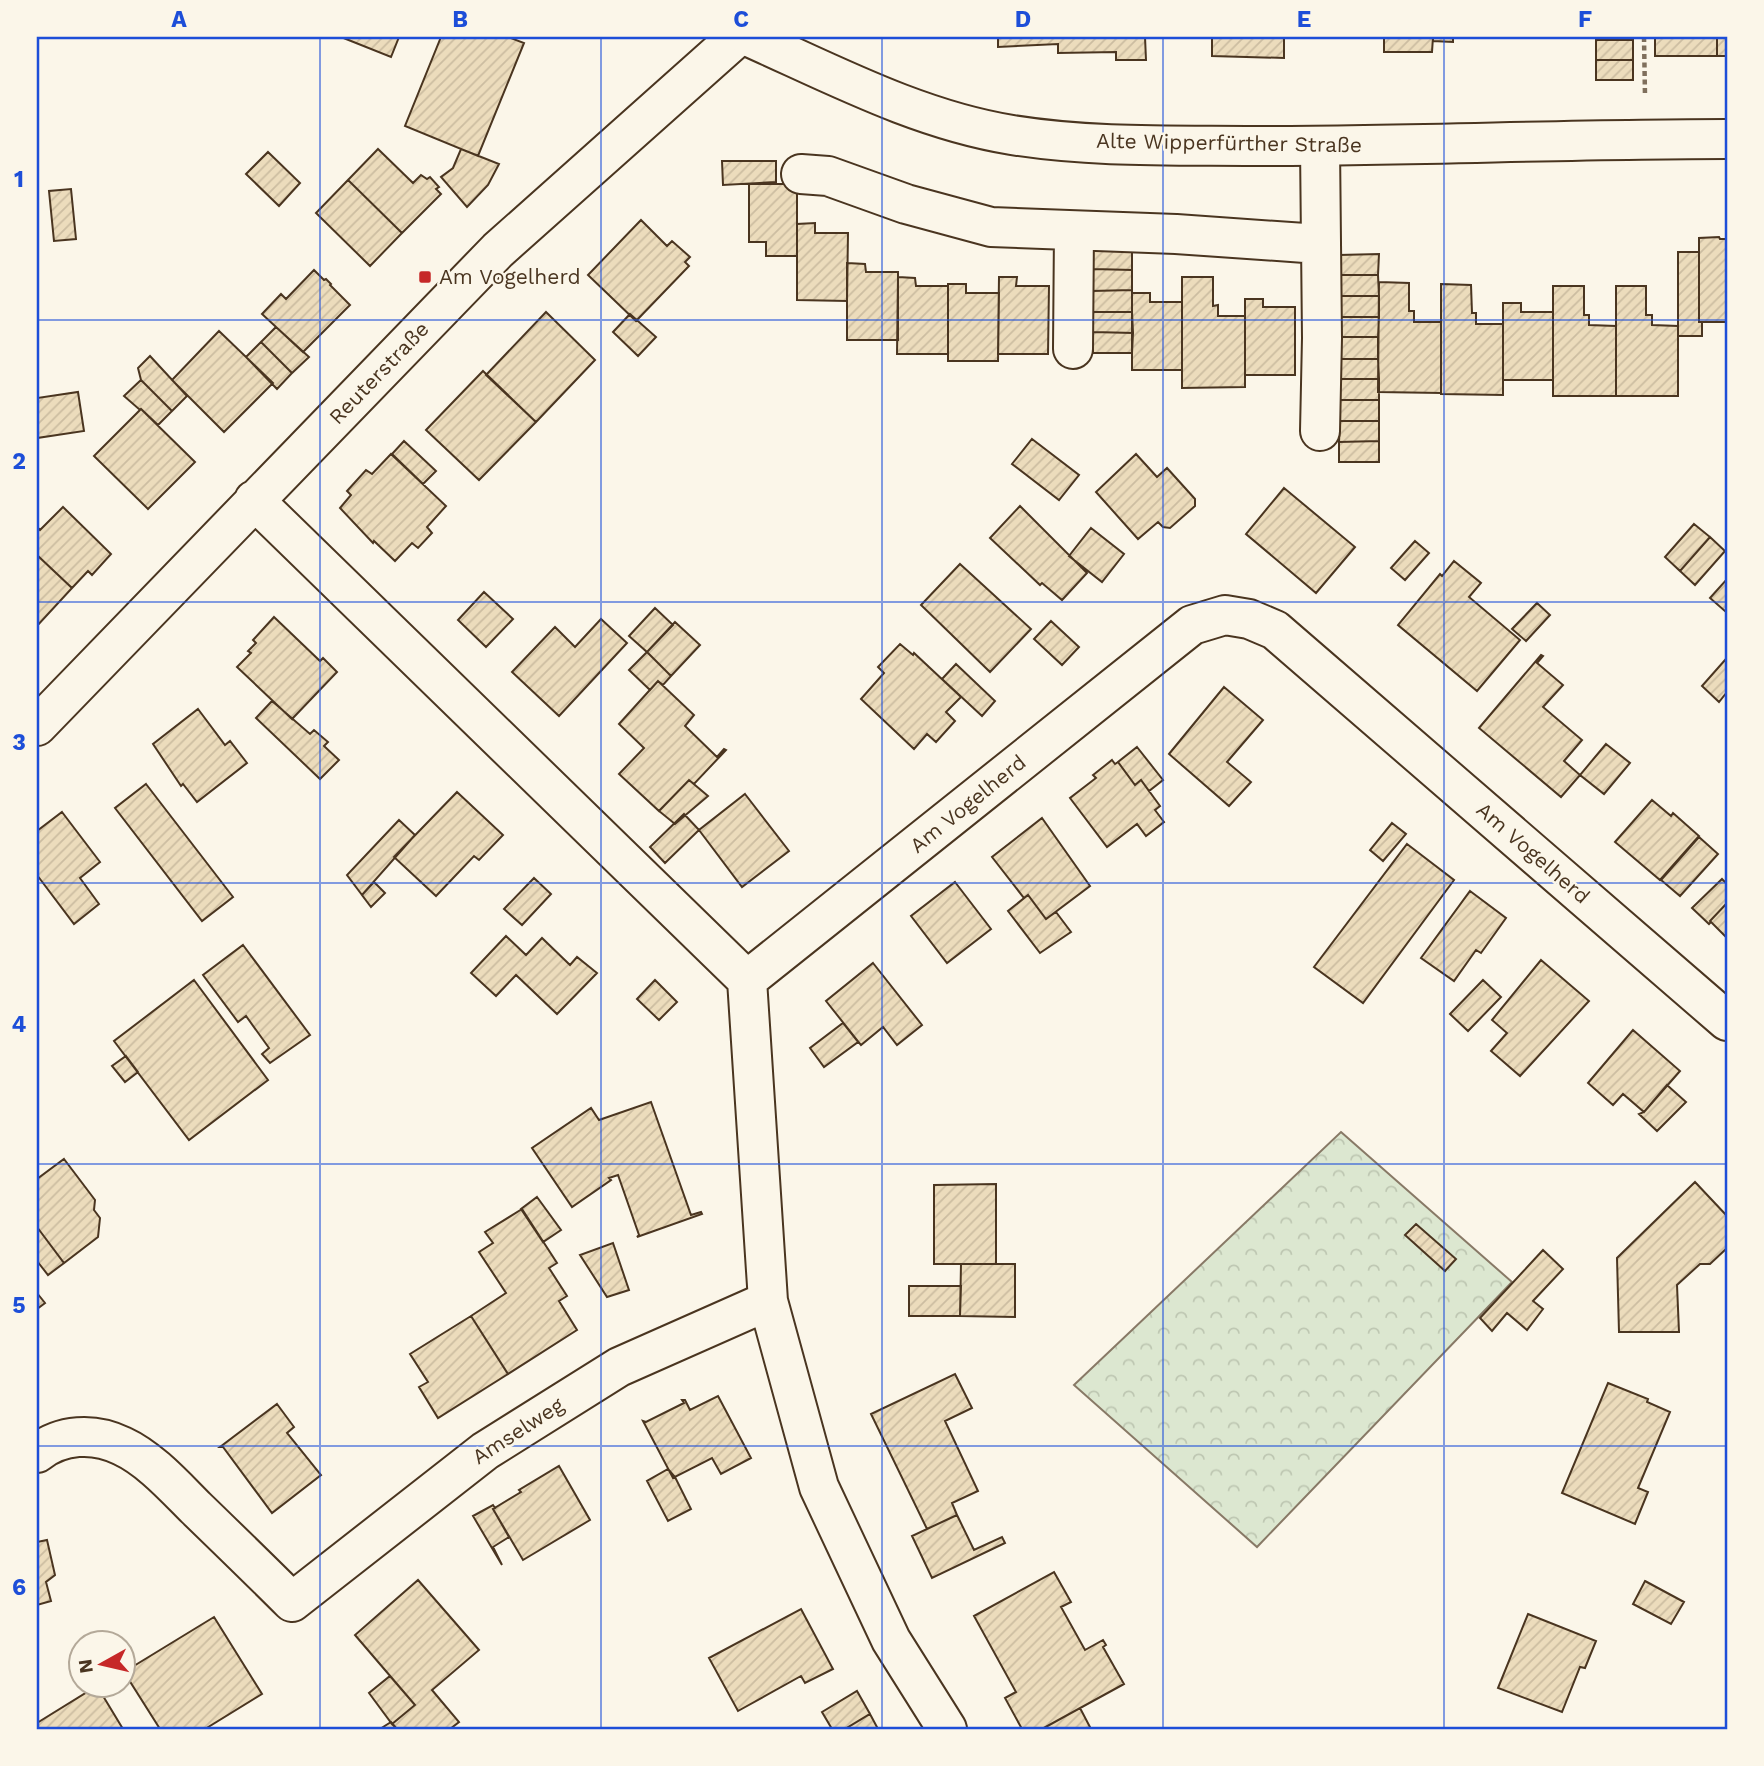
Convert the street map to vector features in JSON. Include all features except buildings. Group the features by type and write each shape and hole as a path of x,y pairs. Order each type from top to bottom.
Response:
{"street":[{"name":"Reuterstraße","path":"37,726 498,250 737,37"},
{"name":"Alte Wipperfürther Straße","path":"749,37 882,97 939,117 1011,135 1071,141 1176,145 1320,146 1727,139"},
{"path":"1320,146 1320,430"},
{"path":"801,174 828,176 906,204 991,227 1319,243"},
{"path":"1073,349 1074,231"},
{"path":"254,500 747,980 768,1301 819,1487 891,1640 947,1729"},
{"name":"Am Vogelherd","path":"747,980 1192,625 1225,615 1249,619 1275,630 1727,1021"},
{"name":"Amselweg","path":"37,1453 49,1443 74,1436 99,1438 121,1445 139,1456 172,1484 292,1602 485,1451 619,1367 768,1301"}],"path":[{"path":"1644,37 1646,139"}],"green space":[{"path":"1341,1132 1512,1282 1257,1547 1074,1385"}],"place":[{"name":"Am Vogelherd","path":"425,277"}]}
